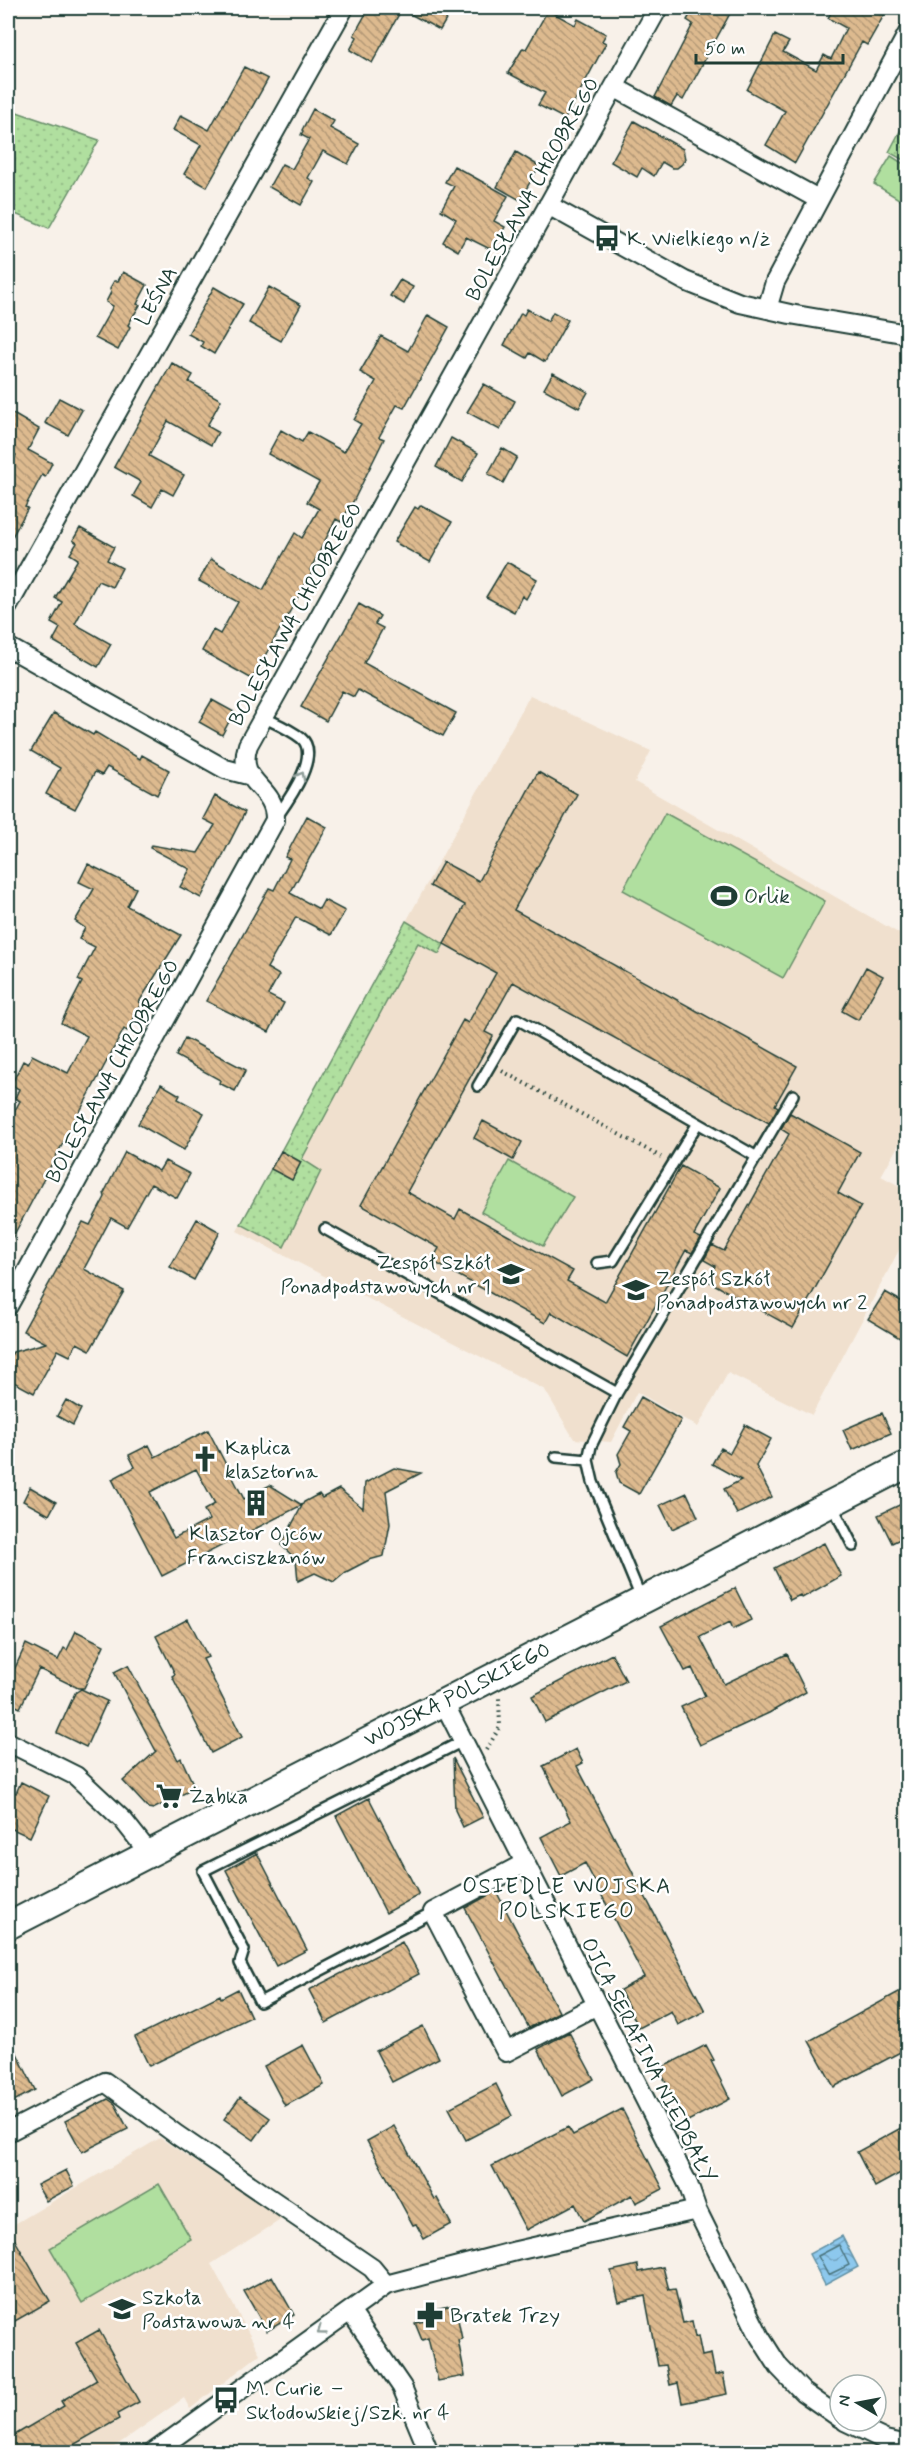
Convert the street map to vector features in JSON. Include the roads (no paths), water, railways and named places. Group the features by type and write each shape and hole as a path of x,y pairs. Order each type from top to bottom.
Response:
{"main road":[{"name":"WOJSKA POLSKIEGO","path":"8,1926 908,1464"}],"street":[{"name":"LEŚNA","path":"8,605 342,8"},
{"name":"BOLESŁAWA CHROBREGO","path":"248,775 244,756 263,717 658,8"},
{"path":"767,309 775,282 908,33"},
{"path":"614,87 818,199"},
{"path":"548,206 686,281 740,303 908,334"},
{"path":"8,647 225,769 248,775 272,801 275,820"},
{"name":"BOLESŁAWA CHROBREGO","path":"8,1306 275,820"},
{"name":"OJCA SERAFINA NIEDBAŁY","path":"443,1701 688,2184 697,2210 760,2337 779,2367 803,2392 828,2410"},
{"path":"8,1742 76,1776 123,1820 149,1853"},
{"path":"525,1863 433,1912 506,2052 597,2005"},
{"path":"8,2132 105,2082 185,2141 372,2268 386,2285"},
{"path":"154,2452 386,2285 516,2251 697,2210"},
{"path":"350,2311 402,2387 429,2452"},
{"path":"863,2433 883,2446 908,2445"}],"lane":[{"path":"263,717 302,739 308,747 306,768 275,820"},
{"path":"478,1086 517,1019 757,1157"},
{"path":"641,1600 593,1482 588,1460 591,1446 617,1393 793,1095"},
{"path":"597,1263 613,1261 698,1123"},
{"path":"324,1229 617,1393"},
{"path":"556,1456 588,1460"},
{"path":"831,1503 853,1546"},
{"path":"433,1912 260,2002 240,1964 244,1950 203,1871 463,1741"}],"water":[{"path":"842,2236 858,2267 825,2285 809,2254"}],"place":[{"name":"K. Wielkiego n/ż","path":"607,238"},
{"name":"Orlik","path":"724,896"},
{"name":"Zespół Szkół Ponadpodstawowych nr 1","path":"511,1274"},
{"name":"Zespół Szkół Ponadpodstawowych nr 2","path":"636,1290"},
{"name":"Kaplica klasztorna","path":"205,1459"},
{"name":"Klasztor Ojców Franciszkanów","path":"256,1503"},
{"name":"Żabka","path":"169,1796"},
{"name":"Szkoła Podstawowa nr 4","path":"122,2309"},
{"name":"Bratek Trzy","path":"430,2315"},
{"name":"M. Curie – Skłodowskiej/Szk. nr 4","path":"226,2400"}],"district":[{"name":"OSIEDLE WOJSKA POLSKIEGO","path":"567,1898"}]}
